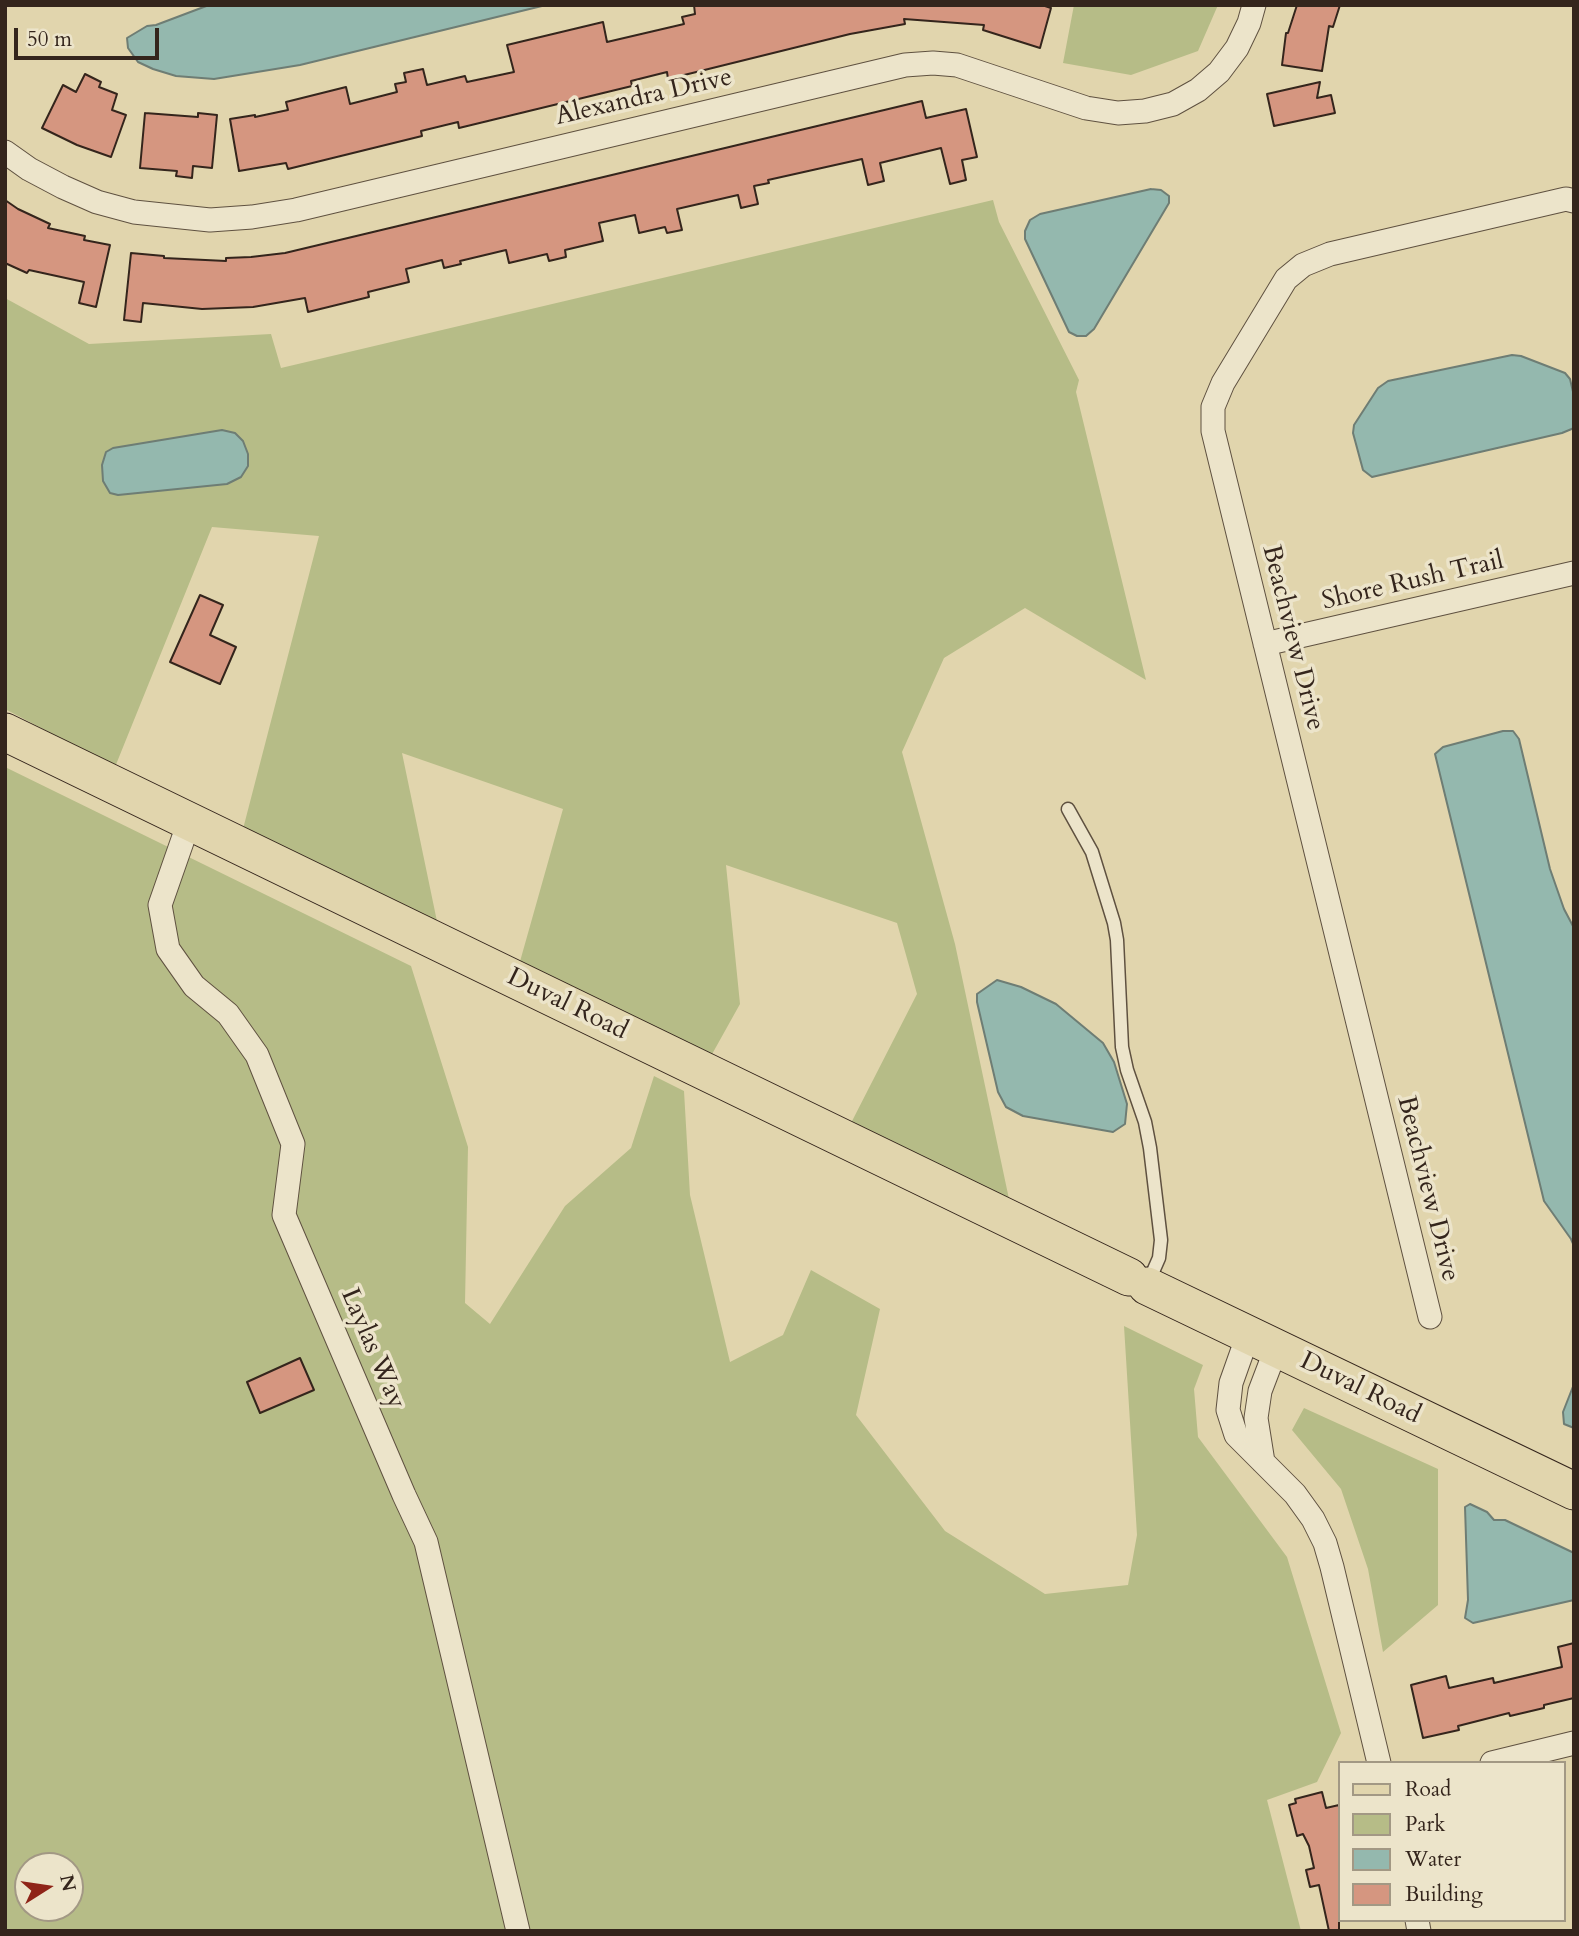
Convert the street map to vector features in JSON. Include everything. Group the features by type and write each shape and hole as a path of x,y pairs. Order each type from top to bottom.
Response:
{"main road":[{"name":"Duval Road","path":"5,732 1574,1491"}],"street":[{"name":"Alexandra Drive","path":"5,152 29,169 63,187 97,202 134,212 210,220 252,217 296,210 905,65 957,65 1086,108 1118,113 1145,111 1173,104 1198,90 1219,72 1237,48 1254,5"},
{"name":"Beachview Drive","path":"1430,1317 1213,431 1213,407 1223,383 1286,279 1303,265 1330,254 1566,200 1574,201"},
{"name":"Shore Rush Trail","path":"1265,644 1574,573"},
{"name":"Laylas Way","path":"189,822 160,905 168,949 194,986 228,1014 257,1055 293,1144 284,1215 426,1542 518,1931"},
{"path":"1262,1342 1231,1383 1228,1410 1236,1435 1295,1494 1325,1543 1379,1761"},
{"path":"1500,1761 1574,1743"}],"lane":[{"path":"1068,809 1092,852 1114,923 1122,1047 1145,1122 1150,1148 1161,1240 1159,1258 1138,1282"}],"green space":[{"path":"1074,5 1218,5 1198,51 1131,75 1063,63"},
{"path":"993,200 999,222 1079,380 1076,392 1146,680 1025,608 944,658 902,752 955,944 1009,1199 849,1127 917,994 897,923 726,865 740,1004 711,1056 519,965 563,809 402,753 439,931 243,829 319,536 212,527 115,767 5,709 5,298 89,344 271,334 281,368"},
{"path":"5,767 411,966 468,1147 465,1303 490,1324 565,1206 631,1148 654,1076 684,1091 690,1195 730,1362 783,1335 811,1270 880,1309 856,1415 945,1531 1045,1594 1128,1585 1137,1535 1124,1326 1203,1365 1194,1389 1198,1437 1287,1557 1341,1733 1317,1782 1267,1800 1301,1931 5,1931"},
{"path":"1304,1408 1438,1469 1438,1605 1383,1652 1368,1569 1341,1489 1292,1430"}],"water":[{"path":"209,5 546,5 300,65 214,79 176,76 153,69 138,62 128,48 127,38 147,26"},
{"path":"1151,189 1161,190 1169,196 1169,203 1094,329 1086,336 1069,332 1025,239 1030,220 1040,214"},
{"path":"1512,355 1565,373 1570,379 1574,396 1574,428 1372,477 1363,470 1353,433 1354,425 1378,388 1388,381"},
{"path":"222,430 235,433 243,441 248,454 248,466 241,477 227,484 118,495 110,493 103,481 102,465 106,452 113,448"},
{"path":"1503,731 1513,731 1519,739 1550,869 1564,909 1574,928 1574,1246 1544,1201 1435,754 1443,747"},
{"path":"997,980 1021,987 1056,1004 1103,1043 1114,1062 1127,1104 1125,1124 1113,1132 1023,1116 1006,1107 998,1092 977,1002 977,994"},
{"path":"1574,1384 1574,1428 1564,1424 1563,1412"},
{"path":"1470,1504 1487,1512 1494,1520 1505,1520 1574,1553 1574,1600 1473,1623 1465,1618 1468,1600 1465,1507"}],"building":[{"path":"694,5 1042,5 1051,8 1040,48 983,30 984,25 904,19 905,24 850,34 668,79 667,72 631,81 632,86 459,128 458,122 421,131 422,136 288,169 286,163 239,171 230,119 288,110 286,102 346,87 350,104 397,92 395,84 406,82 404,73 423,69 427,85 465,76 467,82 514,72 507,45 603,22 607,42 684,24 682,17 695,14"},
{"path":"1297,5 1340,5 1333,27 1329,26 1322,71 1282,65 1286,33"},
{"path":"85,74 101,82 99,87 117,94 112,110 126,115 111,157 77,145 42,128 63,85 76,92"},
{"path":"1320,82 1317,98 1331,95 1335,113 1274,126 1267,94"},
{"path":"922,101 926,118 966,109 977,157 962,160 966,180 950,184 941,148 880,163 884,181 868,185 862,159 768,180 769,183 754,186 758,204 741,208 738,195 677,209 682,230 667,233 665,227 639,233 635,215 599,223 603,241 565,250 566,257 549,261 547,254 509,263 506,250 460,261 461,264 444,268 442,260 406,269 409,282 368,292 369,297 308,312 305,298 253,307 202,309 143,303 141,322 124,320 131,253 164,258 226,261 226,258 285,253"},
{"path":"145,113 198,117 198,113 217,115 212,168 193,166 192,178 176,176 177,171 140,168"},
{"path":"5,200 50,224 48,228 110,245 96,307 79,303 84,282 29,270 27,273 5,263"},
{"path":"200,595 223,605 210,635 236,647 220,684 170,662"},
{"path":"300,1358 314,1390 260,1413 247,1382"},
{"path":"1574,1643 1574,1698 1544,1705 1544,1708 1510,1716 1509,1713 1458,1726 1459,1730 1423,1738 1411,1685 1446,1676 1449,1688 1493,1678 1494,1683 1562,1667 1558,1647"},
{"path":"1322,1792 1326,1808 1338,1805 1339,1931 1329,1931 1319,1885 1310,1887 1306,1870 1314,1868 1303,1834 1297,1836 1289,1805 1296,1803 1295,1799"}]}
